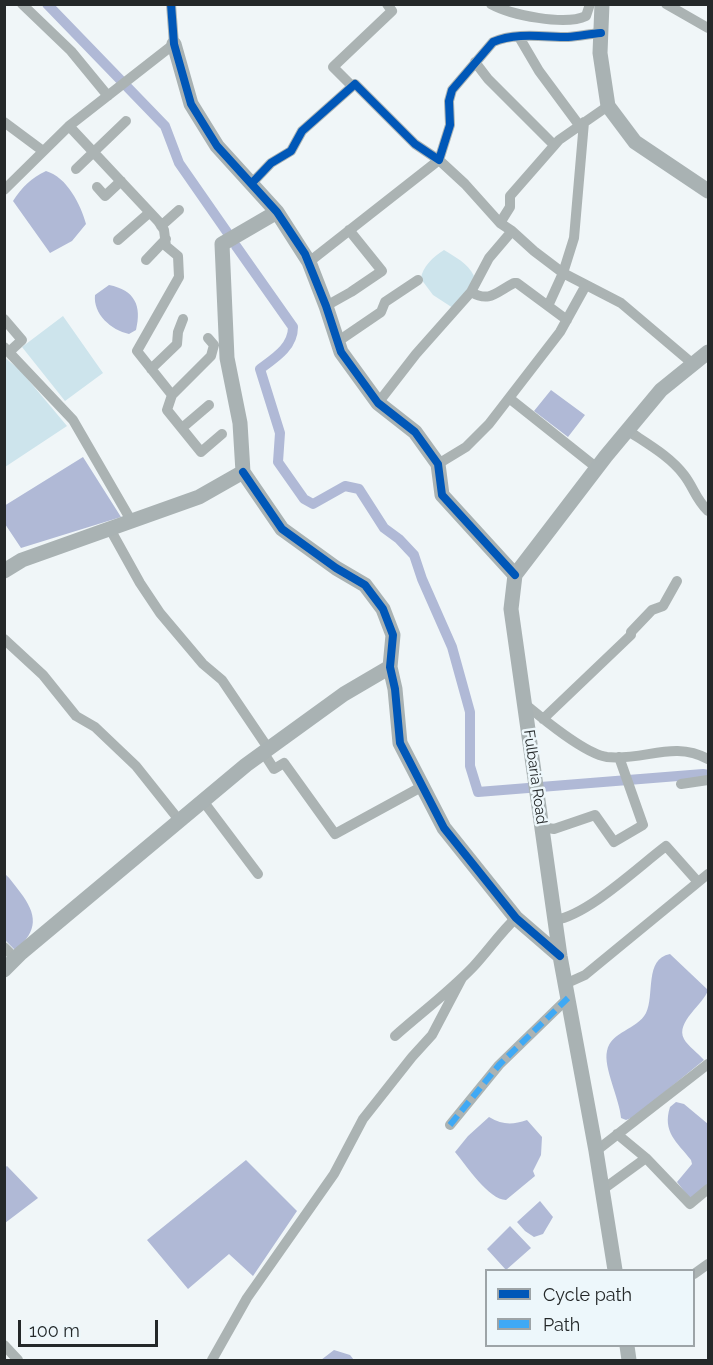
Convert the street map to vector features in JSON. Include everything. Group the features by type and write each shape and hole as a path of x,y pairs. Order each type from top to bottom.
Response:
{"street":[{"path":"22,4 71,51 108,96"},
{"path":"171,4 174,44 190,104 217,146 277,212 309,262 341,352 378,403 415,432 438,464 442,495 514,575 661,390 708,352"},
{"path":"352,86 333,67 392,11 387,4"},
{"path":"490,4 504,11 533,17 576,19 586,16 590,4"},
{"path":"603,4 600,53 608,106 635,142 708,191"},
{"path":"666,4 708,28"},
{"path":"309,262 439,160 450,125 449,101 452,90 493,42 501,38 570,37 601,33"},
{"path":"519,37 539,71 581,123 572,248 549,306"},
{"path":"4,190 69,126 174,44"},
{"path":"475,62 488,79 554,145"},
{"path":"252,183 271,163 291,151 302,131 356,84 415,144 439,160 465,183 500,223 534,252 563,273 621,303 693,364"},
{"path":"500,223 510,207 510,196 554,145 581,123 608,106"},
{"path":"76,169 126,121"},
{"path":"4,122 43,151"},
{"path":"69,126 161,226 166,246 178,256 179,277 137,351 172,395"},
{"path":"97,188 105,196 121,182"},
{"path":"161,226 179,210"},
{"path":"277,212 222,244 227,358 240,423 243,472 282,529 336,568 365,585 383,609 393,635 390,667 395,689 400,744 444,828 516,918 560,956"},
{"path":"118,240 149,213"},
{"path":"326,306 382,271 350,230"},
{"path":"378,403 416,354 471,292 489,258 512,231"},
{"path":"146,260 166,239"},
{"path":"338,342 381,312 385,302 418,280"},
{"path":"471,292 482,298 492,296 517,283 567,320"},
{"path":"438,464 466,447 489,424 560,332 586,285"},
{"path":"4,319 22,340 7,350 73,420 132,522"},
{"path":"151,369 177,344 178,332 183,320"},
{"path":"208,338 214,345 211,356 172,395 166,410 201,452 222,434"},
{"path":"509,398 597,468"},
{"path":"182,428 208,405"},
{"path":"627,430 684,474 698,501 708,511"},
{"path":"4,571 22,560 199,497 243,472"},
{"path":"110,529 140,583 160,613 203,664 222,680 265,750 274,769 284,764 335,834 423,786"},
{"name":"Fulbaria Road","path":"514,575 511,609 560,956 596,1151 615,1269"},
{"path":"543,719 630,635 652,610 663,606 677,581"},
{"path":"4,639 43,675 76,716 95,727 136,766 179,820"},
{"path":"4,970 10,953 265,750 344,694 390,667"},
{"path":"525,704 568,737 604,756 620,757 688,750 708,759"},
{"path":"542,827 554,829 595,815 614,842 643,825 620,757"},
{"path":"681,784 708,780"},
{"path":"203,801 258,874"},
{"path":"555,920 567,918 600,897 666,846 698,882"},
{"path":"450,1125 499,1065 566,991 708,874"},
{"path":"395,1036 462,978 500,932 516,918"},
{"path":"212,1360 247,1298 334,1174 363,1119 432,1035 462,978"},
{"path":"596,1151 708,1064"},
{"path":"617,1134 646,1158 690,1204 708,1189"},
{"path":"602,1190 646,1158"},
{"path":"695,1273 708,1264"},
{"path":"4,1345 18,1360"}],"shaded area":[{"path":"444,250 465,264 474,276 470,286 453,308 433,295 421,279 423,270"},
{"path":"63,316 103,373 65,401 22,347"},
{"path":"4,357 20,370 67,426 5,467"}],"water":[{"path":"46,171 54,174 67,185 77,200 86,224 72,241 50,253 13,201 27,183"},
{"path":"109,285 118,287 131,295 137,307 136,330 129,334 110,325 97,309 95,295"},
{"path":"551,390 585,415 568,437 534,411"},
{"path":"83,457 121,517 21,548 5,524 4,506"},
{"path":"5,874 26,900 33,922 28,936 15,950 5,940"},
{"path":"670,954 708,990 683,1026 682,1033 686,1042 704,1060 634,1117 626,1120 621,1118 607,1066 607,1051 614,1039 642,1019 646,1013 649,1006 653,970 662,957"},
{"path":"676,1102 684,1104 708,1124 708,1185 691,1200 677,1182 692,1164 691,1160 669,1130 670,1107"},
{"path":"489,1117 508,1123 527,1120 542,1137 541,1155 533,1171 535,1176 506,1200 485,1188 455,1152 468,1136"},
{"path":"246,1160 297,1211 253,1276 229,1254 188,1289 147,1240"},
{"path":"7,1166 38,1198 5,1223 4,1168"},
{"path":"540,1201 553,1217 543,1234 534,1237 517,1222"},
{"path":"510,1226 531,1248 507,1269 487,1249"},
{"path":"334,1350 350,1355 354,1360 321,1360"}],"waterway":[{"path":"47,4 165,126 179,163 227,232"},
{"path":"236,246 293,327 287,346 260,369 280,433 278,462 304,499 313,504 345,486 359,489 384,528 399,539 414,555 452,647 470,712 470,766 478,792 708,775"}],"marked path":[{"path":"450,1125 499,1065 568,998"}],"cycle path":[{"path":"171,4 174,44 191,104 217,146 277,212 305,254 341,352 378,403 415,432 438,464 442,495 515,575"},
{"path":"252,183 271,163 291,151 302,131 355,84 415,144 439,160 450,125 449,101 452,90 493,42 521,36 568,37 601,33"},
{"path":"243,472 282,529 336,568 365,585 383,609 393,635 390,667 395,689 400,743 444,828 516,918 560,956"}]}
